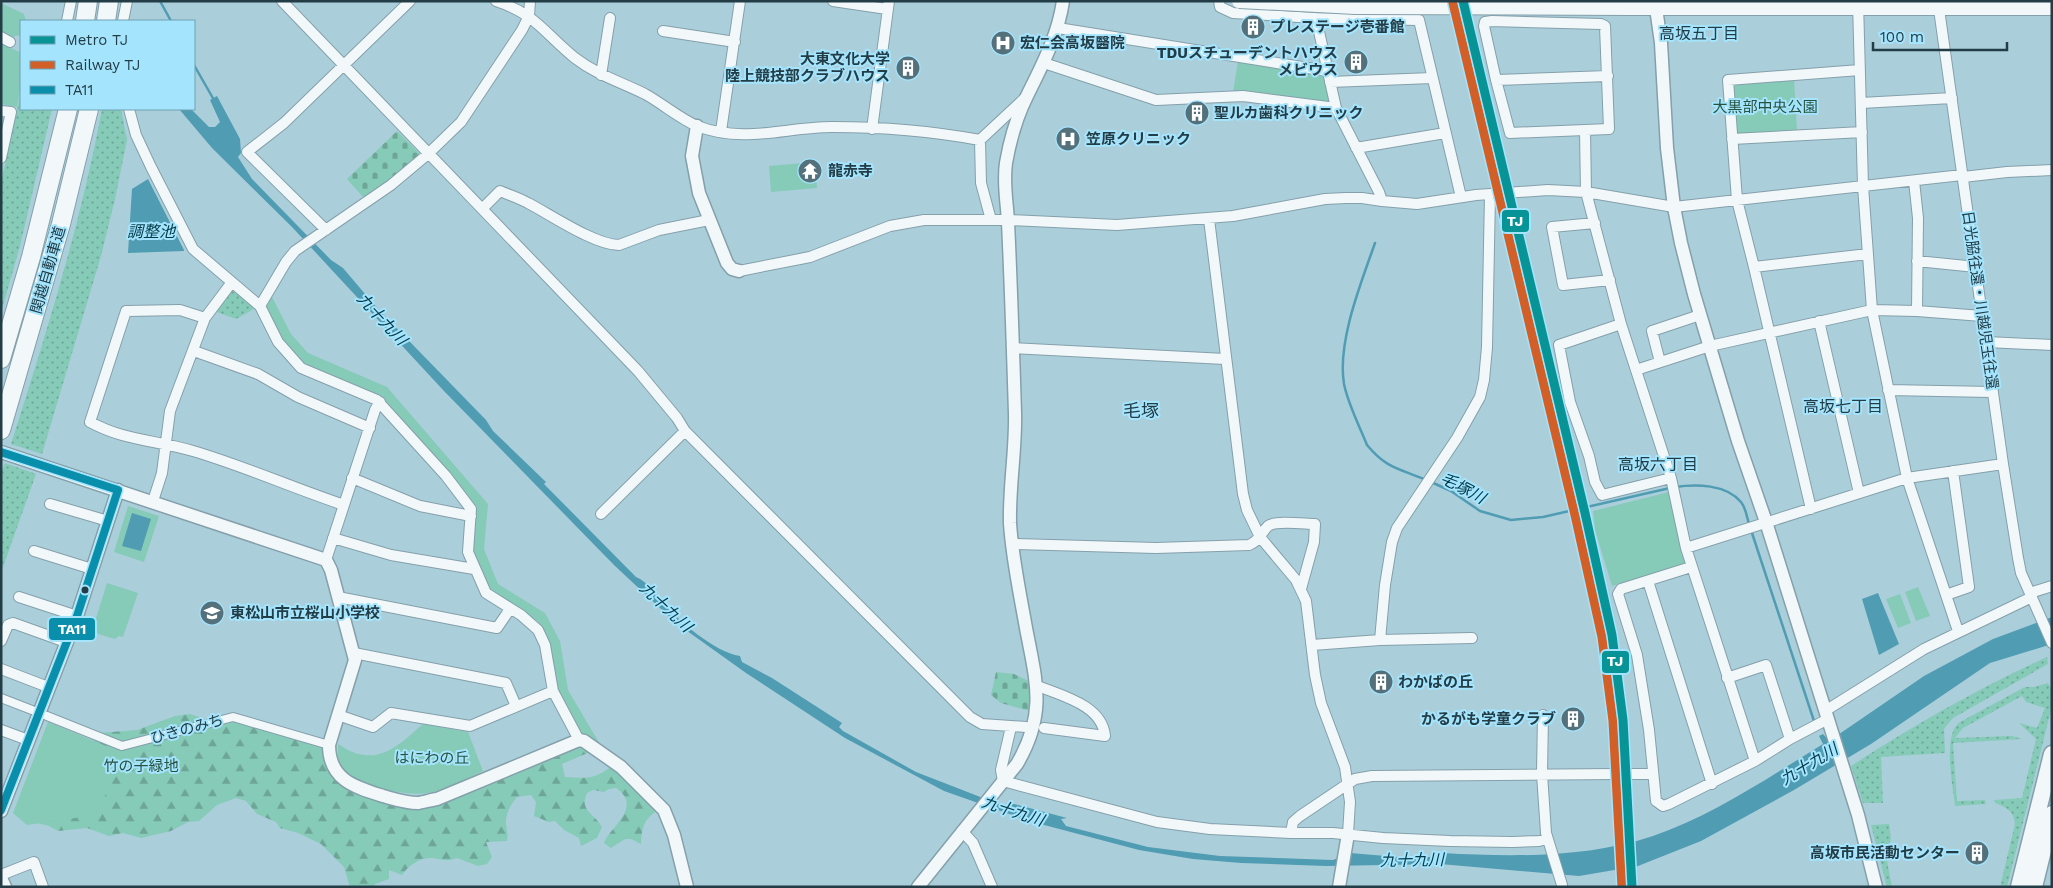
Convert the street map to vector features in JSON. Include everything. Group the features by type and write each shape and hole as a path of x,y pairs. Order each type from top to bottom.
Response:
{"highway":[{"path":"106,20 109,1"},
{"name":"関越自動車道","path":"1,359 34,248 68,110"},
{"name":"関越自動車道","path":"1,430 61,224 89,110"},
{"path":"2019,887 2052,754"},
{"path":"2034,887 2052,814"}],"main road":[{"path":"1239,1 1356,7 1632,8 1656,5 1717,4 1939,5 2052,8"}],"street":[{"path":"67,20 71,1"},
{"path":"124,20 127,1"},
{"path":"282,1 638,371 677,418 685,431 970,717 982,724 1026,727"},
{"path":"324,231 247,152 284,123 410,1"},
{"path":"496,1 513,7 529,16 574,57 601,75 645,94 697,126 721,132 748,135 821,127 916,130 980,140"},
{"path":"260,306 289,257 391,185 428,154 461,122 522,30 529,16 530,1"},
{"path":"721,132 740,1"},
{"path":"833,1 888,5 872,129"},
{"path":"918,887 1017,764 1028,742 1036,718 1038,686 1013,544 1010,495 1015,417 1008,220 1005,187 1010,142 1026,98 1058,28 1063,1"},
{"path":"1219,1 1220,7 1233,13 1316,18 1419,20 1462,197"},
{"path":"1656,5 1662,43 1668,148 1674,207 1700,314 1738,441 1766,522 1828,719 1868,850 1876,887"},
{"path":"1858,5 1863,186 1872,310 1907,478 1958,631"},
{"name":"日光脇往還・川越児玉往還","path":"1939,5 1992,392 2021,573 2052,643"},
{"path":"601,75 610,18"},
{"path":"1316,18 1336,108 1379,192 1382,202"},
{"path":"1485,22 1601,24 1606,29 1609,129 1510,133 1496,80 1484,26 1485,22"},
{"path":"1058,28 1327,71"},
{"path":"663,31 735,42"},
{"path":"1044,62 1156,100 1243,96 1336,108"},
{"path":"1811,509 1754,267 1736,200 1728,80 1860,70"},
{"path":"1496,80 1608,76"},
{"path":"1330,82 1432,78"},
{"path":"991,220 981,183 980,140 1026,98"},
{"path":"1861,103 1952,98"},
{"path":"1,110 11,112 1,158"},
{"path":"128,110 136,134 151,167 193,249 260,306 278,342 295,364 380,402 446,476 472,509 468,552 486,593 534,625 538,630 545,645 553,692 579,740 601,752 622,767 664,810 674,835 687,887"},
{"path":"697,126 692,156 699,193 727,263 732,269 739,271 810,257 890,226 924,220 1008,220 1117,225 1209,219 1325,200 1362,198 1382,202 1416,204 1462,197 1548,190 1586,192 1674,207 1963,176 2052,170"},
{"path":"1585,131 1586,192 1621,324 1671,478 1686,548 1755,761"},
{"path":"1732,139 1862,132"},
{"path":"1356,148 1445,133"},
{"path":"1914,181 1918,218 1917,311"},
{"path":"482,209 500,191 527,202 596,239 612,245 619,245 670,227 709,220"},
{"path":"1380,640 1385,585 1392,542 1397,528 1462,430 1480,398 1487,347 1490,195"},
{"path":"1209,219 1243,494 1247,510 1260,537 1296,580 1306,601 1321,703 1345,767 1350,820 1339,887"},
{"path":"1595,223 1552,227 1563,286 1610,280"},
{"path":"1754,267 1868,254"},
{"path":"1918,261 1976,267"},
{"path":"153,501 162,473 170,411 205,318 232,282"},
{"path":"205,318 180,310 126,311 90,422 125,437 165,443 206,455 296,489 344,504"},
{"path":"1636,370 1710,346 1872,310 1982,316"},
{"path":"1660,362 1652,331 1700,314"},
{"path":"1819,321 1859,493"},
{"path":"1621,324 1559,345 1570,402 1589,456 1595,482 1602,495 1671,478"},
{"path":"1986,342 2052,345"},
{"path":"1012,348 1225,359"},
{"path":"194,351 258,374 298,397 370,428"},
{"path":"1888,390 1992,392"},
{"path":"380,402 375,410 326,560 354,653 353,667 329,745 329,756 332,765 345,781 362,789 406,802 418,803 437,799 579,740"},
{"path":"601,514 685,431"},
{"path":"1,452 326,560"},
{"path":"1686,548 1907,478 2003,464"},
{"path":"1946,596 1969,587 1953,471"},
{"path":"352,478 420,506 471,516"},
{"path":"1,811 5,789 28,740 77,616 118,490"},
{"path":"50,504 108,522"},
{"path":"1013,544 1099,548 1249,544 1255,542 1270,525 1276,523 1315,524 1314,542 1301,589"},
{"path":"333,538 391,555 474,569"},
{"path":"34,551 92,569"},
{"path":"1692,567 1621,589 1618,594 1637,655 1649,730 1656,801 1663,806 1712,784 1828,719 1924,649 2052,586"},
{"path":"1648,580 1712,784"},
{"path":"19,596 77,616"},
{"path":"338,597 497,628 510,609"},
{"path":"1,641 8,625 13,622 66,642"},
{"path":"1312,645 1380,640 1472,638"},
{"path":"354,653 506,683 516,706"},
{"path":"1727,678 1766,665 1790,739"},
{"path":"1,669 48,687"},
{"path":"1038,686 1085,707 1102,721 1105,736 1044,728"},
{"path":"338,716 373,727 391,713 470,726 553,692"},
{"path":"1,698 32,710"},
{"path":"1543,715 1542,774 1548,841 1562,883"},
{"name":"ひきのみち","path":"47,716 122,746 233,717 329,745"},
{"path":"1001,783 1001,770 1011,727"},
{"path":"1,730 28,740"},
{"path":"1291,833 1293,822 1327,796 1355,778 1372,776 1618,774"},
{"path":"1631,774 1653,774"},
{"path":"1001,783 1157,822 1210,829 1333,833 1348,836 1450,842 1548,841"},
{"path":"962,831 973,842 992,887"},
{"path":"5,887 1,876 34,862 43,887"}],"green space":[{"path":"1,3 24,14 26,20 20,20 20,35 12,37 1,31"},
{"path":"1,43 20,52 20,91 17,107 1,104"},
{"path":"1238,61 1321,74 1324,78 1329,100 1325,103 1247,91 1233,92"},
{"name":"大黒部中央公園","path":"1794,79 1797,131 1740,135 1736,132 1733,88 1738,83"},
{"path":"20,97 20,110 52,110 20,246 1,313 1,183"},
{"path":"102,110 121,110 127,140 115,199 101,256 42,454 11,444 50,320 84,194"},
{"path":"397,131 420,154 401,173 363,197 347,179"},
{"path":"814,162 817,188 771,192 769,166"},
{"path":"232,290 252,304 254,309 236,319 214,311"},
{"path":"272,297 291,334 308,353 387,387 488,504 484,549 498,584 545,613 560,641 568,690 601,746 581,733 559,694 550,643 538,621 489,591 473,551 477,507 380,395 301,362 282,339 265,308"},
{"path":"5,463 36,474 1,573 1,473"},
{"path":"1669,492 1686,561 1685,564 1612,586 1595,530 1593,511"},
{"path":"128,506 159,516 144,562 114,552"},
{"path":"107,583 138,593 123,637 119,636 115,639 98,634 96,629 93,628"},
{"path":"1918,587 1930,616 1916,621 1905,592"},
{"path":"1900,594 1911,623 1898,628 1886,599"},
{"path":"2047,657 2048,664 1953,718 1944,729 1945,753 1881,757 1883,803 1863,803 1851,766 1947,708"},
{"path":"996,672 1014,674 1031,682 1030,711 1001,703 991,695"},
{"path":"2048,683 2052,690 2052,706 2007,887 2000,887 2015,824 2011,813 2006,808 1995,803 1994,800 2022,798 2036,739 2019,723 2037,728 2045,708 2026,702 2022,696 1963,728 1955,738 2012,736 2022,739 1953,743 1957,801 1985,800 1986,804 1955,806 1950,761 1951,737 1960,722 2025,687 2034,687"},
{"name":"竹の子緑地","path":"190,714 211,721 232,720 323,747 325,762 336,780 415,808 580,745 590,752 562,764 565,777 589,777 611,767 619,771 657,811 649,817 644,825 641,844 631,839 625,839 611,848 604,843 626,810 627,802 624,795 616,788 604,792 593,790 587,793 585,804 588,812 602,827 597,838 581,846 579,838 564,830 555,821 549,822 534,816 536,802 531,795 517,797 506,817 507,841 486,842 492,857 487,864 478,866 457,858 446,860 425,858 407,869 402,875 389,870 389,879 375,884 375,887 350,887 344,867 321,844 298,833 280,828 276,822 257,814 246,801 236,798 217,805 199,821 188,822 171,831 141,838 123,833 109,836 87,828 58,831 49,826 26,820 92,748 94,739 99,733 137,730 175,716"},
{"path":"48,722 111,748 129,750 95,815 27,825 13,813"},
{"name":"はにわの丘","path":"423,724 468,732 483,771 433,792 411,793 398,792 371,785 348,774 341,767 338,756 338,744 356,753 378,754 386,752 402,742"},
{"path":"1889,824 1891,839 1886,856 1892,887 1887,887 1871,825"}],"water":[{"name":"九十九川","path":"217,96 240,139 241,153 238,157 252,179 331,260 343,268 377,308 486,420 493,431 546,482 544,484 636,577 647,584 668,609 687,626 708,642 740,656 742,662 772,678 842,723 839,727 843,731 916,772 1001,805 1014,804 1067,818 1061,819 1066,826 1148,847 1220,856 1333,860 1350,853 1398,857 1445,857 1443,853 1522,855 1576,852 1602,848 1653,836 1719,806 1823,744 1819,736 1823,734 1829,741 1924,676 1993,639 2052,617 2052,644 1990,663 1871,744 1794,790 1701,841 1638,866 1579,876 1440,864 1326,866 1241,863 1193,859 1139,850 1029,821 944,791 845,738 746,673 676,623 614,565 444,391 292,227 212,148 180,110 192,110 209,127 215,127 220,122 210,100"},
{"name":"調整池","path":"148,179 184,251 128,253 132,189"},
{"path":"132,513 151,519 141,551 122,546"},
{"path":"1878,593 1899,644 1879,655 1862,599"}],"pier":[{"path":"1634,838 1635,869 1622,871 1621,841"}],"waterway":[{"path":"160,1 170,20"},
{"path":"195,67 214,100"},
{"name":"毛塚川","path":"1375,243 1357,294 1347,331 1344,350 1344,384 1351,407 1367,445 1387,463 1426,480"},
{"name":"毛塚川","path":"1431,482 1451,491 1480,511 1511,520 1543,517 1670,488"},
{"name":"毛塚川","path":"1675,487 1701,486 1727,492 1735,496 1743,504 1749,524"},
{"name":"毛塚川","path":"1751,530 1814,721"}],"metro line":[{"name":"TJ","path":"1463,1 1585,513 1612,635 1623,720 1632,887"}],"rail line":[{"name":"TJ","path":"1453,3 1575,515 1602,637 1613,721 1622,887"}],"transit line":[{"name":"TA11","path":"1,452 118,490 77,616 1,810"}],"place":[{"name":"プレステージ壱番館","path":"1253,27"},
{"name":"宏仁会高坂醫院","path":"1003,43"},
{"name":"TDUスチューデントハウス メビウス","path":"1356,62"},
{"name":"大東文化大学 陸上競技部クラブハウス","path":"908,68"},
{"name":"聖ルカ歯科クリニック","path":"1197,113"},
{"name":"笠原クリニック","path":"1068,139"},
{"name":"龍赤寺","path":"810,171"},
{"name":"東松山市立桜山小学校","path":"212,613"},
{"name":"わかばの丘","path":"1381,682"},
{"name":"かるがも学童クラブ","path":"1573,719"},
{"name":"高坂市民活動センター","path":"1977,853"}],"district":[{"name":"高坂五丁目","path":"1699,33"},
{"name":"高坂七丁目","path":"1843,406"},
{"name":"毛塚","path":"1141,410"},
{"name":"高坂六丁目","path":"1658,464"}]}
